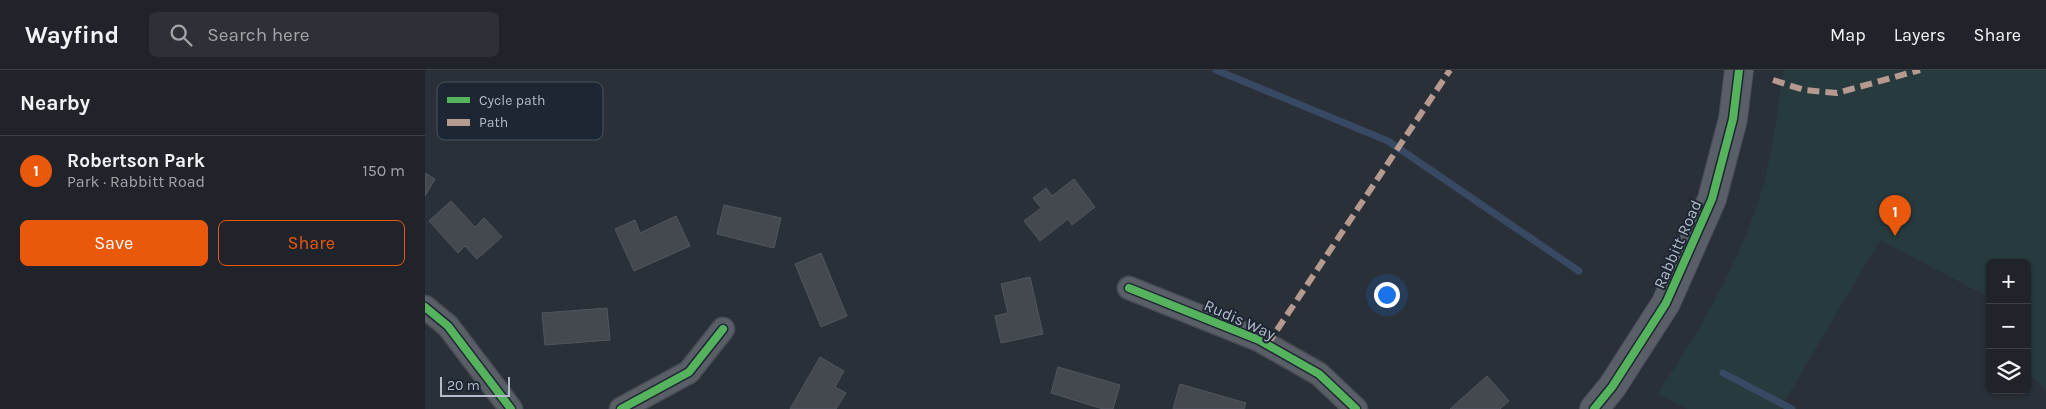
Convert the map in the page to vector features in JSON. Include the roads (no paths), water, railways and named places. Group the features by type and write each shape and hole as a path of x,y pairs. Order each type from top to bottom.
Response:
{"street":[{"name":"Rabbitt Road","path":"1594,409 1612,387 1666,303 1712,199 1733,119 1739,70"},
{"name":"Rudis Way","path":"1129,288 1259,340 1319,374 1356,409"},
{"path":"425,307 448,326 511,409"},
{"path":"621,409 689,372 723,329"}],"waterway":[{"path":"1216,70 1388,141 1579,271"},
{"path":"1723,373 1792,409"}],"place":[{"name":"Robertson Park","path":"1895,236"}]}
